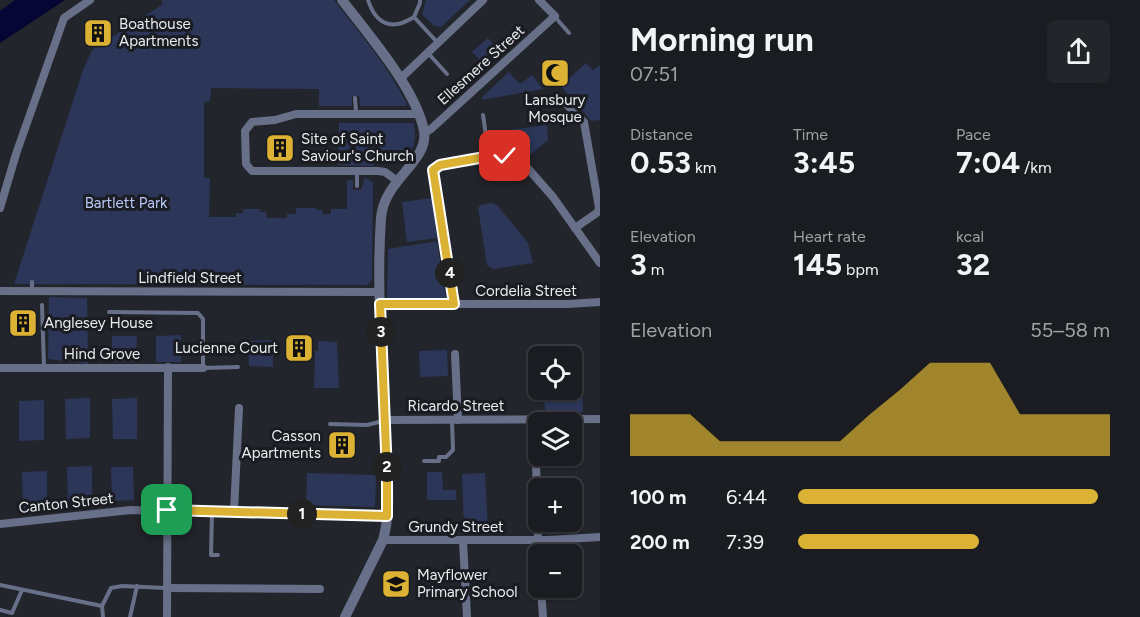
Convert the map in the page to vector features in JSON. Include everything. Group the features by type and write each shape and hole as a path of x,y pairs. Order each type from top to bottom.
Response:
{"street":[{"path":"0,208 16,154 64,18 90,0"},
{"path":"342,0 400,79 418,114 424,133 423,144 417,158 396,180 383,206 380,304 387,528 345,617"},
{"path":"400,79 483,0"},
{"path":"539,0 555,16"},
{"name":"Ellesmere Street","path":"424,133 555,16"},
{"path":"567,105 585,122 600,208 598,212 575,228"},
{"path":"396,180 385,172 258,172 248,169 245,131 252,122 275,120 296,114 418,114"},
{"path":"454,304 433,174 435,167 505,156 524,164 553,197 600,263"},
{"name":"Lindfield Street","path":"0,291 32,287 380,292"},
{"name":"Cordelia Street","path":"380,304 600,302"},
{"path":"455,354 455,420"},
{"path":"167,617 168,367"},
{"name":"Hind Grove","path":"0,368 203,368"},
{"path":"234,512 239,408"},
{"name":"Ricardo Street","path":"582,419 600,419"},
{"name":"Ricardo Street","path":"385,420 528,420"},
{"path":"536,466 538,540"},
{"name":"Canton Street","path":"0,524 110,511 167,510 387,516"},
{"name":"Grundy Street","path":"383,540 538,540 600,537"},
{"path":"463,541 467,617"},
{"path":"167,588 320,589"},
{"path":"542,598 543,617"}],"lane":[{"path":"368,0 373,14 388,24 403,24 414,17 420,0"},
{"path":"555,16 568,33"},
{"path":"414,17 437,43"},
{"path":"428,52 447,74"},
{"path":"356,98 356,114"},
{"path":"483,115 489,157"},
{"path":"357,171 357,186"},
{"path":"42,304 45,368"},
{"path":"109,312 198,313 203,319 203,368 238,367"},
{"path":"330,424 367,425 385,420"},
{"path":"424,461 439,461 439,457 446,457 453,450 455,420"},
{"path":"212,511 211,555 218,555"},
{"path":"0,585 102,606"},
{"path":"104,617 102,606 111,588 137,586 167,588"},
{"path":"130,617 137,586"},
{"path":"0,610 12,613 22,590"}],"green space":[{"name":"Bartlett Park","path":"161,0 334,0 373,50 391,76 406,106 360,106 359,96 352,97 352,106 319,106 319,89 211,88 210,101 204,102 204,178 210,178 209,217 236,217 236,213 243,213 243,209 260,209 261,212 266,212 267,218 287,218 287,214 296,214 296,208 316,208 316,210 322,210 323,214 331,214 331,209 347,209 347,180 353,180 353,190 361,190 365,177 373,183 372,280 368,285 14,284 83,70 92,50 163,4"},
{"path":"426,0 470,0 441,27 434,26 422,14"},
{"path":"488,38 501,53 486,67 472,52"},
{"path":"586,63 593,70 600,65 600,120 591,121 561,86"},
{"path":"509,72 520,84 532,75 543,89 482,100 482,97"},
{"path":"339,123 414,123 414,145 410,151 374,151 374,166 338,165"},
{"path":"547,125 548,140 530,155 518,148 498,145 496,132"},
{"path":"432,198 437,238 407,242 402,202"},
{"path":"491,203 497,205 528,243 533,263 493,269 487,265 478,208"},
{"path":"437,241 446,298 387,298 388,249"},
{"path":"49,297 87,298 88,364 48,359"},
{"path":"181,335 181,362 156,362 156,336"},
{"path":"112,336 137,336 136,362 112,362"},
{"path":"273,340 273,367 249,366 248,341"},
{"path":"318,341 337,342 339,388 314,388 315,351 318,351"},
{"path":"447,350 448,376 420,377 419,351"},
{"path":"582,388 583,412 545,411 544,400 582,400"},
{"path":"90,398 90,438 66,439 65,399"},
{"path":"137,398 137,439 113,439 112,399"},
{"path":"44,400 44,440 19,441 19,401"},
{"path":"92,466 92,507 68,507 67,467"},
{"path":"111,467 133,467 134,500 112,501"},
{"path":"47,471 47,512 23,512 22,472"},
{"path":"427,472 442,472 443,490 456,490 456,500 427,500"},
{"path":"307,473 376,475 375,507 306,505"},
{"path":"485,473 488,528 464,528 462,474"}],"shaded area":[{"path":"15,0 65,0 0,43 0,11"}],"place":[{"name":"Boathouse Apartments","path":"98,33"},
{"name":"Lansbury Mosque","path":"555,73"},
{"name":"Site of Saint Saviour's Church","path":"280,148"},
{"name":"Anglesey House","path":"23,323"},
{"name":"Lucienne Court","path":"299,348"},
{"name":"Casson Apartments","path":"342,445"},
{"name":"Mayflower Primary School","path":"396,584"}],"route":[{"path":"167,510 387,516 380,304 454,304 433,170 440,165 496,155 505,156"}]}
